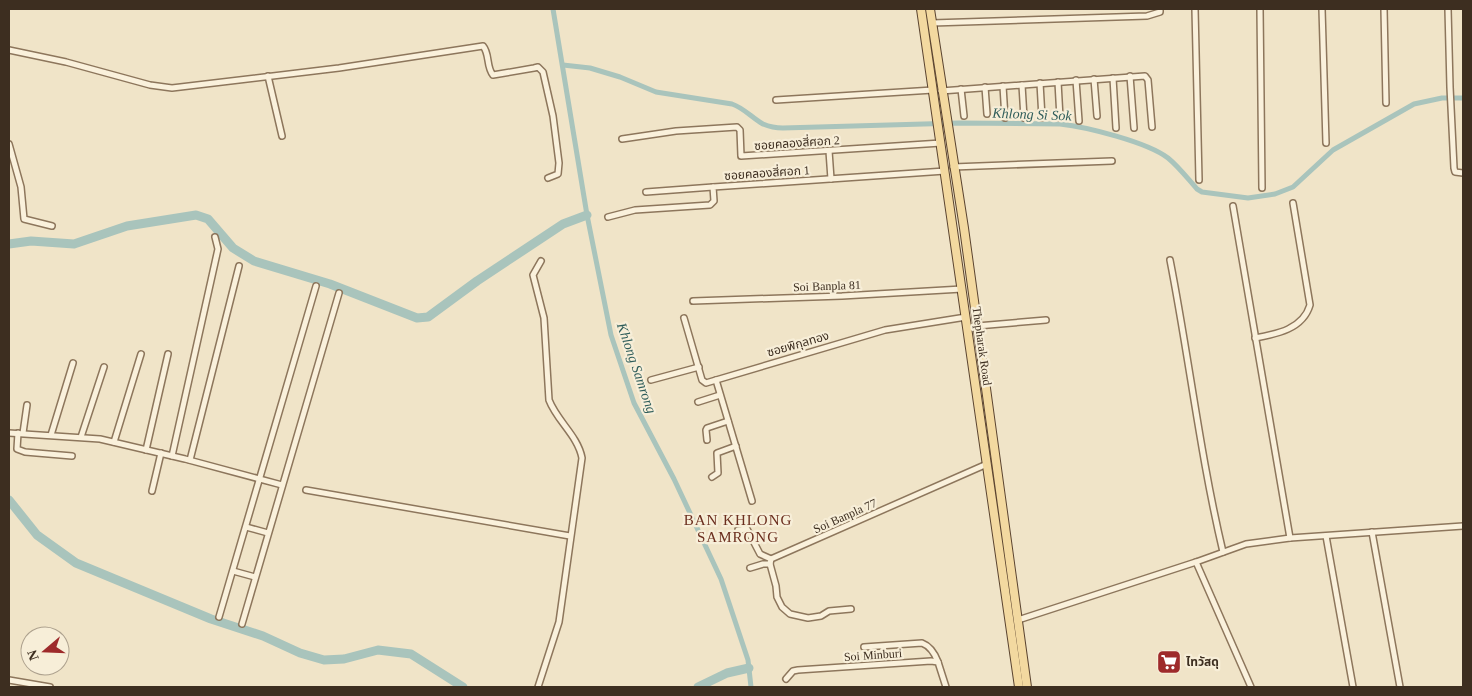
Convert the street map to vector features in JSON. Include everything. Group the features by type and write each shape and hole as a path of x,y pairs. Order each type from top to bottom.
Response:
{"main road":[{"name":"Thepharak Road","path":"921,9 944,134 953,167 991,422 1027,687"},
{"name":"Thepharak Road","path":"930,9 937,90"},
{"name":"Thepharak Road","path":"944,134 941,143 1019,687"},
{"path":"982,425 991,422"}],"street":[{"path":"932,23 1139,16 1156,14 1160,12 1160,9"},
{"path":"1195,9 1199,180"},
{"path":"1260,9 1262,188"},
{"path":"1322,9 1326,143"},
{"path":"1384,9 1386,103"},
{"path":"1448,9 1454,168 1455,172 1463,173"},
{"path":"9,50 66,62 163,87 189,86 378,62 483,46 486,50 490,73 493,75 534,68 538,68 543,72 553,116 558,163 558,174 548,178"},
{"path":"268,76 282,136"},
{"path":"1130,76 1134,128"},
{"path":"776,100 1145,76 1148,80 1152,127"},
{"path":"1113,78 1116,128"},
{"path":"1094,79 1097,116"},
{"path":"1076,80 1079,120"},
{"path":"1058,82 1060,118"},
{"path":"1040,83 1042,118"},
{"path":"1022,84 1024,118"},
{"path":"1003,86 1005,118"},
{"path":"985,87 987,114"},
{"path":"962,89 964,116"},
{"name":"ซอยคลองสี่ศอก 2","path":"622,139 676,131 737,128 740,130 741,156 941,143"},
{"path":"9,144 21,187 24,219 52,226"},
{"path":"829,151 831,179"},
{"path":"953,167 1112,161"},
{"name":"ซอยคลองสี่ศอก 1","path":"608,217 635,210 710,205 714,202 713,187 945,171"},
{"path":"646,192 713,187"},
{"path":"1255,338 1278,333 1293,326 1308,312 1310,305 1293,203"},
{"path":"1233,206 1290,538"},
{"path":"172,456 218,249 215,238"},
{"path":"1170,260 1209,488 1223,552"},
{"path":"538,687 559,622 582,458 580,450 553,410 549,400 544,318 533,275 541,261"},
{"path":"190,460 239,266"},
{"path":"219,617 316,286"},
{"name":"Soi Banpla 81","path":"693,301 842,296 962,289"},
{"path":"242,624 338,293"},
{"name":"ซอยพิกุลทอง","path":"716,380 885,330 966,317"},
{"path":"684,318 703,382 716,380 752,501"},
{"path":"977,326 1046,320"},
{"path":"114,442 141,354"},
{"path":"146,450 168,354"},
{"path":"51,434 73,363"},
{"path":"651,380 699,367"},
{"path":"81,437 104,368"},
{"path":"698,402 720,396"},
{"path":"17,449 27,405"},
{"path":"707,440 707,428 728,421"},
{"path":"9,433 51,434 114,442 282,485"},
{"path":"712,477 718,473 717,453 736,446"},
{"path":"9,449 72,456"},
{"path":"152,491 161,454"},
{"name":"Soi Banpla 77","path":"750,568 770,562 987,464"},
{"path":"306,490 570,536"},
{"path":"1018,620 1252,543 1290,538 1463,526"},
{"path":"246,527 268,533"},
{"path":"738,530 747,529 760,554 770,562 777,597 782,607 790,614 816,618 827,612 851,609"},
{"path":"1372,532 1400,687"},
{"path":"1326,536 1353,687"},
{"path":"1196,562 1250,687"},
{"path":"233,571 255,577"},
{"path":"864,647 926,644 938,662 946,687"},
{"name":"Soi Minburi","path":"786,679 798,670 938,662"},
{"path":"9,680 50,687"}],"waterway":[{"name":"Khlong Samrong","path":"553,9 587,215 611,335 634,403 674,479 721,579 748,660 751,687"},
{"name":"Khlong Si Sok","path":"563,65 590,68 620,77 656,92 732,104 763,124 776,128 959,123 1060,124 1085,128 1132,141 1158,152 1168,158 1202,192 1248,198 1275,194 1293,187 1333,150 1414,104 1442,98 1463,98"},
{"path":"9,244 31,241 74,244 127,226 196,215 208,219 233,248 254,261 330,284 417,318 428,317 477,281 563,224 587,215"},
{"path":"9,500 37,535 76,563 211,619 263,636 300,653 324,660 344,659 378,650 411,654 463,687"},
{"path":"698,687 727,673 749,668"}],"place":[{"name":"ไทวัสดุ","path":"1169,662"}],"district":[{"name":"BAN KHLONG SAMRONG","path":"738,528"}]}
